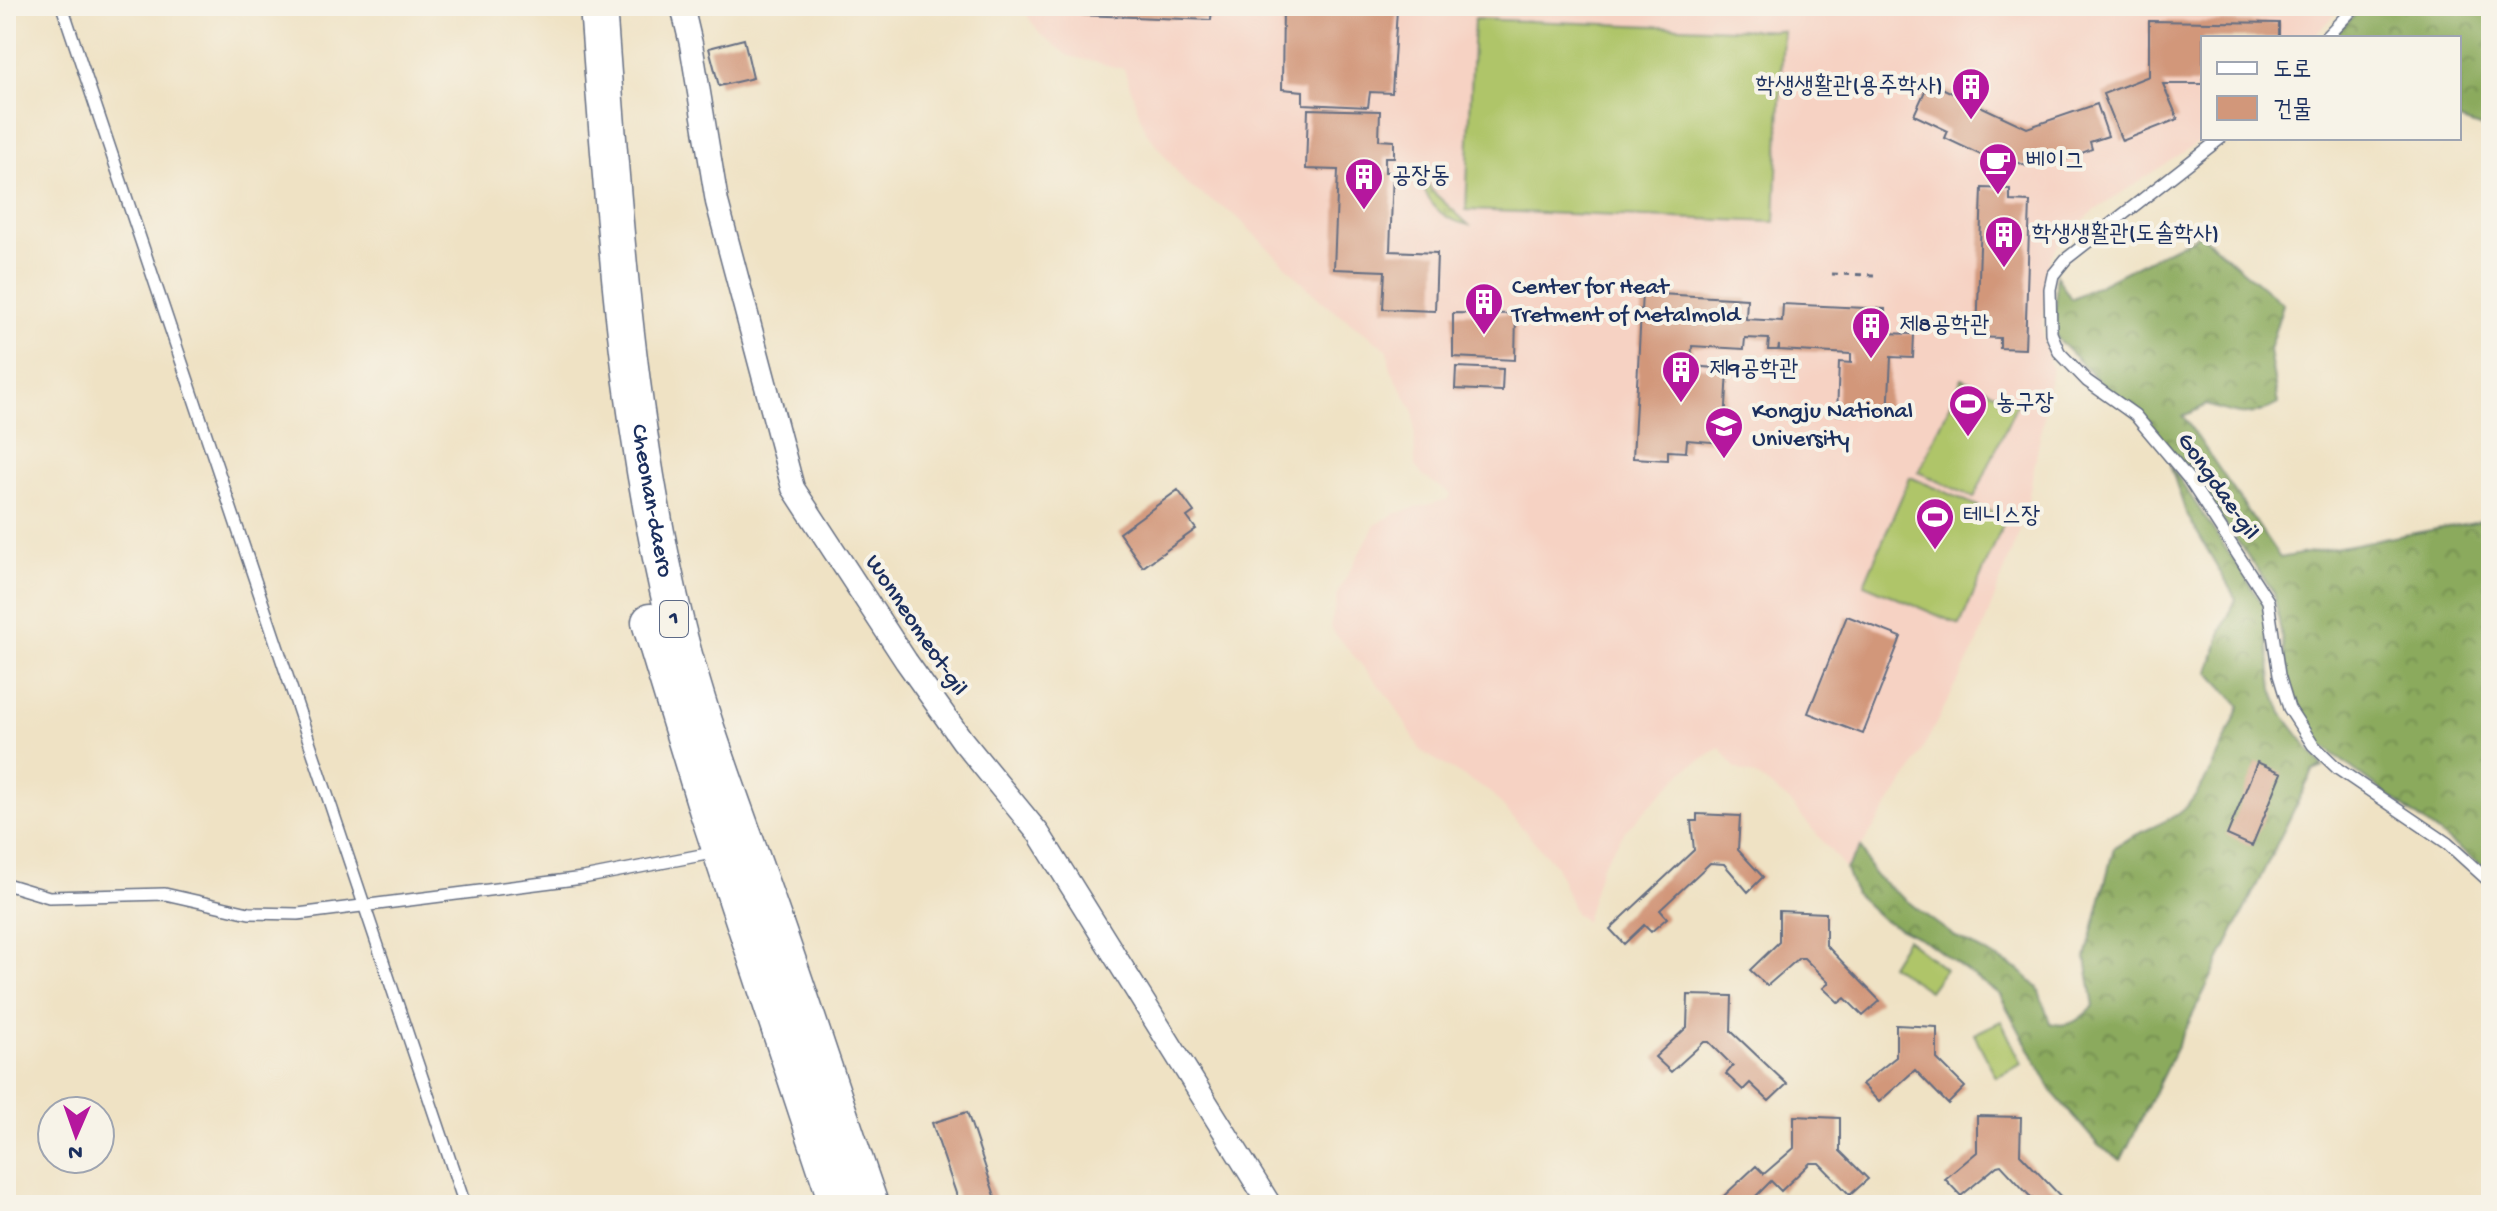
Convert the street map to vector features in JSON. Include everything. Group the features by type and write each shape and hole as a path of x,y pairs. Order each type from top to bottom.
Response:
{"main road":[{"name":"Cheonan-daero","path":"574,6 610,399 632,543 672,698 838,1205"},
{"name":"Cheonan-daero","path":"598,6 610,169 638,439 665,579 720,767 870,1205"}],"street":[{"name":"Wonneomeot-gil","path":"682,6 717,202 793,488 906,661 962,740 1039,834 1270,1205"}],"lane":[{"path":"62,6 465,1205"},
{"path":"2327,36 2356,6"},
{"name":"Gongdae-gil","path":"2218,140 2066,259 2051,281 2051,333 2070,366 2135,415 2188,478 2268,601 2279,675 2289,708 2313,745 2338,769 2447,843 2491,883"},
{"path":"6,884 49,897 165,894 221,908 298,914 583,878 721,851"}],"path":[{"path":"1832,274 1877,275"}],"shaded area":[{"name":"Kongju National University","path":"1021,6 2344,6 2314,36 2201,36 2202,140 2097,209 2066,234 2051,256 2045,274 2042,334 2052,371 2025,516 1977,644 1911,772 1846,869 1787,799 1760,778 1735,768 1720,747 1685,770 1626,830 1601,867 1585,922 1575,913 1556,866 1491,793 1421,751 1392,701 1330,628 1338,592 1375,525 1396,513 1449,499 1451,494 1423,476 1415,466 1414,412 1390,368 1388,350 1319,299 1236,216 1187,185 1145,130 1124,69 1069,56 1039,33"}],"green space":[{"path":"2363,6 2491,6 2491,131 2461,121 2461,36 2334,36"},
{"path":"1474,19 1783,31 1775,222 1466,210"},
{"path":"1420,170 1432,191 1469,225 1449,218 1434,206 1425,190"},
{"path":"2200,234 2283,304 2269,350 2278,404 2251,414 2207,405 2183,416 2280,558 2491,519 2491,873 2324,747 2291,691 2274,593 2182,463 2056,338 2056,275 2071,299"},
{"name":"농구장","path":"1962,378 2017,403 1974,498 1919,472"},
{"path":"2170,465 2263,604 2273,689 2282,713 2323,767 2313,771 2121,1160 2099,1146 2053,1093 2000,995 1927,942 1883,920 1855,894 1846,869 1861,847 1873,874 1916,908 1954,936 2019,970 2038,988 2050,1023 2069,1024 2094,1006 2086,958 2114,847 2186,807 2205,781 2240,706 2209,672 2221,632 2236,599 2186,513"},
{"name":"테니스장","path":"1910,477 2006,518 1960,625 1864,584"},
{"path":"1906,939 1945,969 1929,991 1890,965"},
{"path":"2001,1021 2022,1064 1996,1077 1974,1034"}],"building":[{"path":"1081,6 1212,6 1211,20 1081,15"},
{"path":"1283,6 1397,9 1392,93 1370,92 1368,107 1303,104 1303,91 1282,89"},
{"path":"2149,21 2279,23 2279,36 2201,36 2201,84 2163,84 2178,119 2122,141 2103,94 2149,76"},
{"path":"744,39 753,78 719,86 709,48"},
{"name":"학생생활관(용주학사)","path":"1929,82 2027,128 2097,104 2108,136 2090,142 2092,149 2057,163 2054,156 2026,166 1990,150 1987,158 1945,138 1948,131 1914,115"},
{"name":"공장동","path":"1308,109 1380,111 1379,140 1394,141 1394,157 1385,157 1385,172 1393,172 1390,251 1437,253 1435,311 1383,309 1385,271 1334,269 1338,170 1306,169"},
{"name":"학생생활관(도솔학사)","path":"1982,188 2010,189 2010,201 2030,202 2025,349 2000,348 2000,338 1977,337"},
{"path":"1642,293 1747,299 1746,319 1782,321 1783,304 1885,309 1884,333 1914,334 1913,358 1891,357 1888,417 1837,415 1839,362 1851,363 1851,354 1779,350 1779,345 1778,350 1768,350 1769,339 1745,338 1744,349 1692,346 1691,366 1728,369 1724,443 1687,440 1686,452 1668,451 1668,460 1633,458"},
{"name":"Center for Heat Tretment of Metalmold","path":"1453,313 1516,314 1515,360 1453,357"},
{"path":"1456,367 1503,369 1502,391 1455,389"},
{"path":"1178,490 1194,512 1187,517 1196,529 1143,567 1119,533"},
{"path":"1847,616 1901,637 1863,734 1808,713"},
{"path":"2257,762 2282,773 2252,846 2227,835"},
{"path":"1697,814 1740,816 1738,850 1763,877 1748,892 1724,864 1710,863 1660,910 1667,918 1651,932 1644,925 1624,944 1610,929 1694,850 1691,821 1697,821"},
{"path":"1779,911 1826,913 1826,945 1880,1001 1863,1016 1845,998 1839,1003 1823,988 1829,983 1804,958 1799,958 1767,986 1750,970 1779,942"},
{"path":"1688,995 1732,996 1731,1031 1787,1084 1769,1101 1750,1083 1743,1090 1726,1074 1733,1066 1709,1042 1704,1042 1671,1072 1655,1057 1687,1027"},
{"path":"1896,1025 1937,1027 1937,1059 1965,1087 1948,1104 1915,1070 1879,1102 1862,1084 1896,1057"},
{"path":"967,1112 998,1205 960,1205 932,1123"},
{"path":"1794,1116 1840,1118 1840,1151 1868,1179 1850,1195 1819,1163 1810,1163 1781,1191 1771,1181 1751,1201 1755,1205 1714,1205 1756,1166 1764,1174 1794,1148"},
{"path":"1977,1116 2021,1117 2020,1154 2069,1205 2038,1205 2001,1165 1961,1196 1945,1179 1977,1152"}],"place":[{"name":"학생생활관(용주학사)","path":"1971,121"},
{"name":"베이그","path":"1998,196"},
{"name":"공장동","path":"1364,211"},
{"name":"학생생활관(도솔학사)","path":"2004,269"},
{"name":"Center for Heat Tretment of Metalmold","path":"1484,336"},
{"name":"제8공학관","path":"1871,360"},
{"name":"제9공학관","path":"1681,404"},
{"name":"농구장","path":"1968,438"},
{"name":"Kongju National University","path":"1724,460"},
{"name":"테니스장","path":"1935,551"}]}
